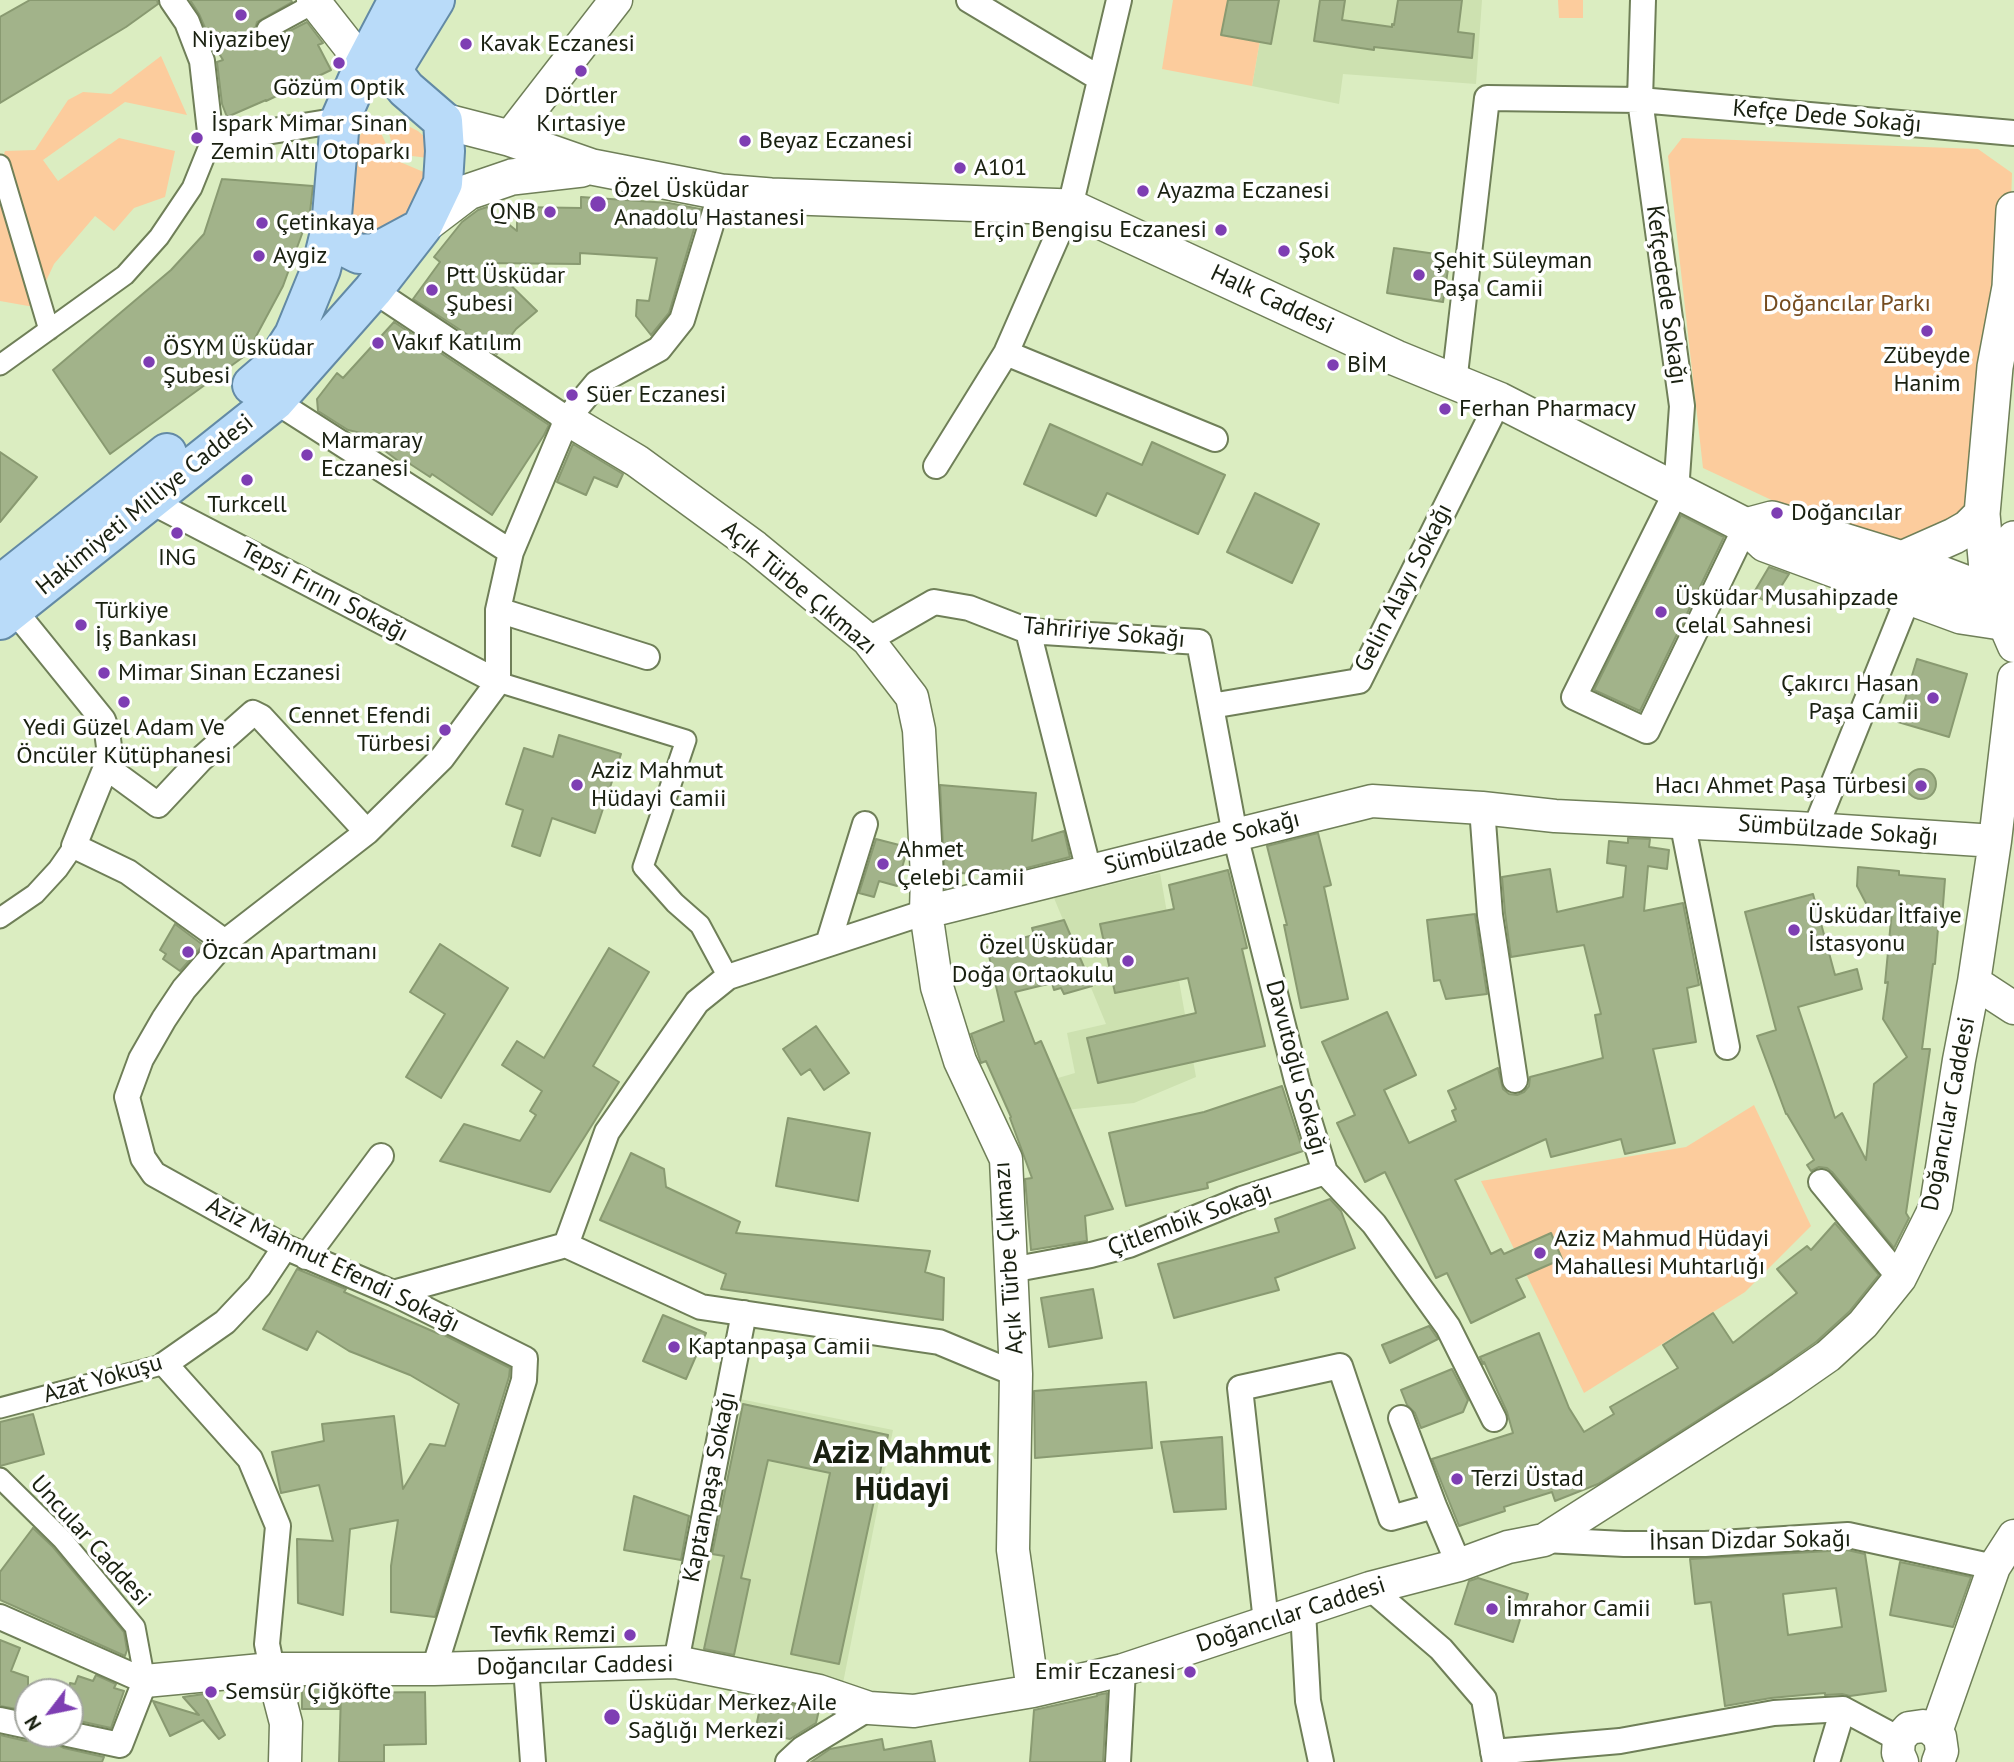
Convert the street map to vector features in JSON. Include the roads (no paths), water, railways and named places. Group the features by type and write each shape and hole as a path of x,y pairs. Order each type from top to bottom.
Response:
{"main road":[{"path":"398,0 344,110 331,228 349,249 359,254 375,253 387,248 422,227 443,183 443,121 406,89 396,75 397,62 435,0"},
{"path":"344,110 367,91 381,87 406,89"},
{"name":"Halk Caddesi","path":"443,121 509,138 592,167 721,192 1070,207 1454,383 1499,400 1746,526 1765,544 1961,616 2008,611"},
{"name":"Halk Caddesi","path":"422,227 468,192 512,177 592,167"},
{"path":"2008,611 1982,514 1995,367 2012,304 2014,210"},
{"name":"Hakimiyeti Milliye Caddesi","path":"5,605 150,501 275,401 373,290 422,227"},
{"name":"Hakimiyeti Milliye Caddesi","path":"5,605 274,366 294,335 321,270 331,228"},
{"path":"1902,559 1954,536 1968,528 1982,514"},
{"path":"1746,526 1772,519 1902,559 2008,611"},
{"path":"2008,611 2014,539"},
{"path":"1902,559 1908,598"}],"street":[{"path":"0,365 125,275 159,237 192,188 211,141 202,61 187,22 172,0"},
{"path":"509,138 616,0"},
{"path":"970,0 1100,78"},
{"path":"936,466 1006,353 1070,207 1119,0"},
{"name":"Kefçedede Sokağı","path":"1643,0 1640,100 1682,407 1676,492"},
{"path":"267,29 314,1 364,65"},
{"name":"Kefçe Dede Sokağı","path":"1454,383 1487,98 1640,100 2014,133"},
{"path":"211,141 344,110"},
{"path":"0,165 49,330"},
{"path":"721,192 682,320 659,349 597,383 567,419 511,552 498,610 498,682 686,740 643,867 675,903 701,925 728,977"},
{"path":"373,290 567,419"},
{"path":"1006,353 1215,439"},
{"name":"Gelin Alayı Sokağı","path":"1211,706 1359,681 1499,400"},
{"path":"275,401 511,552"},
{"name":"Açık Türbe Çıkmazı","path":"567,419 637,461 755,547 868,640 912,697 919,730 927,876 926,912 937,987 960,1061 1006,1159 1016,1374 1013,1550 1033,1691"},
{"path":"1676,492 1574,697 1647,731 1746,526"},
{"name":"Tepsi Fırını Sokağı","path":"150,501 498,682"},
{"path":"1815,829 1908,598"},
{"name":"Tahririye Sokağı","path":"868,640 934,602 969,608 1028,631 1199,642 1235,835"},
{"path":"0,918 36,894 74,846 106,767 109,747 103,720 5,605"},
{"path":"498,610 647,657"},
{"path":"1028,631 1089,871"},
{"name":"Doğancılar Caddesi","path":"0,1617 145,1681 272,1669 434,1669 676,1662 819,1691 869,1708 914,1711 1033,1691 1123,1670 1370,1588 1459,1566 1508,1547 1544,1540 1828,1356 1863,1324 1900,1278 1936,1206 1959,1060 2004,834 2014,678"},
{"name":"Aziz Mahmut Efendi Sokağı","path":"434,1669 524,1380 525,1359 393,1293 295,1252 154,1174 143,1158 127,1097 141,1059 164,1019 184,989 225,942 367,832 442,758 498,682"},
{"path":"106,767 158,805 201,759 253,713 261,717 367,832"},
{"name":"Sümbülzade Sokağı","path":"926,912 1372,801 1555,816 1815,829 2004,834"},
{"path":"1482,808 1490,915 1516,1080"},
{"path":"1682,821 1727,1047"},
{"path":"828,944 865,824"},
{"name":"Davutoğlu Sokağı","path":"1235,835 1297,1081 1325,1172 1374,1224 1448,1327 1494,1419"},
{"path":"74,846 128,872 225,942"},
{"path":"566,1245 607,1132 697,1002 728,977 926,912"},
{"path":"1974,982 2014,1009"},
{"name":"Azat Yokuşu","path":"0,1408 164,1364 225,1322 295,1252 380,1156"},
{"name":"Çitlembik Sokağı","path":"1011,1270 1129,1245 1242,1199 1325,1172"},
{"path":"1821,1182 1900,1278"},
{"path":"393,1293 566,1245 701,1307 939,1342 1016,1374"},
{"name":"Kaptanpaşa Sokağı","path":"676,1662 744,1313"},
{"path":"164,1364 250,1459 278,1526 267,1644 286,1723 285,1762"},
{"path":"1266,1622 1240,1388 1340,1367 1391,1518 1434,1506"},
{"path":"1401,1418 1459,1566"},
{"name":"Uncular Caddesi","path":"0,1478 62,1539 135,1627 145,1681"},
{"name":"İhsan Dizdar Sokağı","path":"1544,1540 1705,1544 1849,1535 1994,1567"},
{"path":"1937,1747 1994,1567 2014,1536"},
{"path":"1370,1588 1441,1649 1485,1699 1494,1757 1620,1741 1774,1713 1843,1709 1901,1751 1903,1733 1916,1726 1930,1728 1937,1747"},
{"path":"1303,1611 1308,1701 1321,1762"},
{"path":"526,1667 533,1762"},
{"path":"1118,1762 1123,1670"},
{"path":"84,1737 120,1745 145,1681"},
{"path":"788,1762 802,1749 869,1708"},
{"path":"1827,1762 1843,1709"}],"place":[{"name":"Niyazibey","path":"241,15"},
{"name":"Kavak Eczanesi","path":"466,44"},
{"name":"Gözüm Optik","path":"339,63"},
{"name":"Dörtler Kırtasiye","path":"581,71"},
{"name":"İspark Mimar Sinan Zemin Altı Otoparkı","path":"197,138"},
{"name":"Beyaz Eczanesi","path":"745,141"},
{"name":"A101","path":"960,168"},
{"name":"Ayazma Eczanesi","path":"1143,191"},
{"name":"Özel Üsküdar Anadolu Hastanesi","path":"598,204"},
{"name":"QNB","path":"550,212"},
{"name":"Çetinkaya","path":"262,223"},
{"name":"Erçin Bengisu Eczanesi","path":"1221,230"},
{"name":"Şok","path":"1284,251"},
{"name":"Aygiz","path":"259,256"},
{"name":"Şehit Süleyman Paşa Camii","path":"1419,275"},
{"name":"Ptt Üsküdar Şubesi","path":"432,290"},
{"name":"Zübeyde Hanim","path":"1927,331"},
{"name":"Vakıf Katılım","path":"378,343"},
{"name":"ÖSYM Üsküdar Şubesi","path":"149,362"},
{"name":"BİM","path":"1333,365"},
{"name":"Süer Eczanesi","path":"572,395"},
{"name":"Ferhan Pharmacy","path":"1445,409"},
{"name":"Marmaray Eczanesi","path":"307,455"},
{"name":"Turkcell","path":"247,480"},
{"name":"Doğancılar","path":"1777,513"},
{"name":"ING","path":"177,533"},
{"name":"Üsküdar Musahipzade Celal Sahnesi","path":"1661,612"},
{"name":"Türkiye İş Bankası","path":"81,625"},
{"name":"Mimar Sinan Eczanesi","path":"104,673"},
{"name":"Çakırcı Hasan Paşa Camii","path":"1933,698"},
{"name":"Yedi Güzel Adam Ve Öncüler Kütüphanesi","path":"124,702"},
{"name":"Cennet Efendi Türbesi","path":"445,730"},
{"name":"Aziz Mahmut Hüdayi Camii","path":"577,785"},
{"name":"Hacı Ahmet Paşa Türbesi","path":"1921,786"},
{"name":"Ahmet Çelebi Camii","path":"883,864"},
{"name":"Üsküdar İtfaiye İstasyonu","path":"1794,930"},
{"name":"Özcan Apartmanı","path":"188,952"},
{"name":"Özel Üsküdar Doğa Ortaokulu","path":"1128,961"},
{"name":"Aziz Mahmud Hüdayi Mahallesi Muhtarlığı","path":"1540,1253"},
{"name":"Kaptanpaşa Camii","path":"674,1347"},
{"name":"Terzi Üstad","path":"1457,1479"},
{"name":"İmrahor Camii","path":"1492,1609"},
{"name":"Tevfik Remzi","path":"630,1635"},
{"name":"Emir Eczanesi","path":"1190,1672"},
{"name":"Semsür Çiğköfte","path":"211,1692"},
{"name":"Üsküdar Merkez Aile Sağlığı Merkezi","path":"612,1717"}],"district":[{"name":"Aziz Mahmut Hüdayi","path":"902,1472"}],"park label":[{"name":"Doğancılar Parkı","path":"1847,304"}]}
